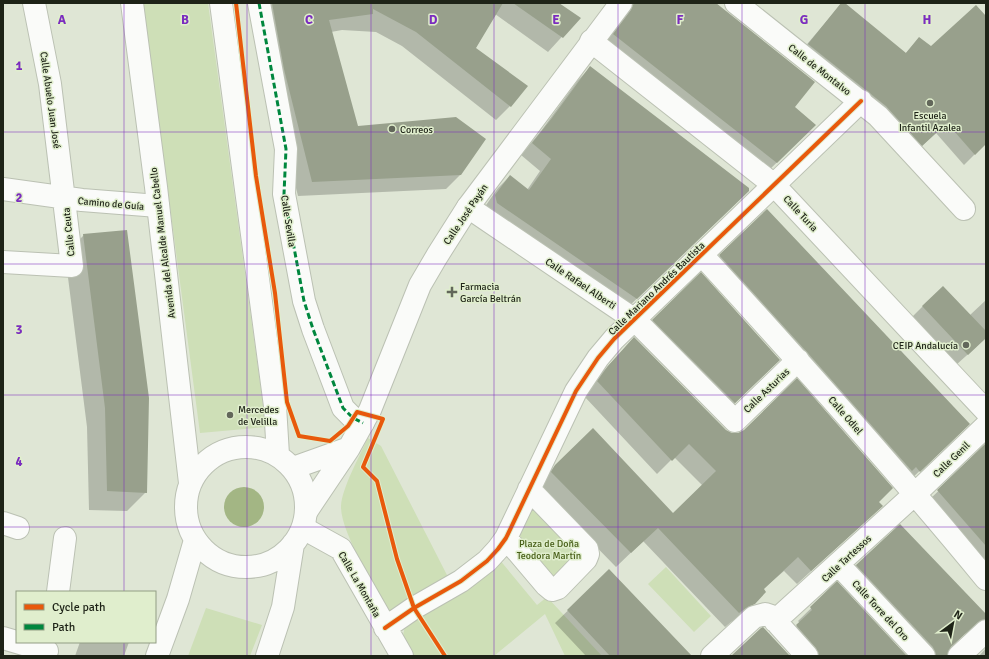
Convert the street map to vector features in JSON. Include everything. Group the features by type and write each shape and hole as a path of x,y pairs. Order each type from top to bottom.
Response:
{"street":[{"name":"Calle Abuelo Juan José","path":"34,3 50,84 64,198"},
{"name":"Avenida del Alcalde Manuel Cabello","path":"132,3 158,206 190,483"},
{"path":"221,3 275,406 285,462"},
{"name":"Calle Sevilla","path":"259,3 286,149 284,194 304,301 343,408 353,418 363,423"},
{"name":"Calle José Payán","path":"301,528 370,410 420,285 468,207 621,3"},
{"name":"Calle de Montalvo","path":"736,3 861,101 886,124 964,208"},
{"name":"Calle Turia","path":"591,42 774,184 986,411"},
{"name":"Calle Mariano Andrés Bautista","path":"385,628 414,608 461,581 487,562 506,538 576,391 598,358 614,339 861,101"},
{"name":"Camino de Guía","path":"3,189 64,198 158,206"},
{"name":"Calle Ceuta","path":"3,262 72,266 64,198"},
{"name":"Calle Rafael Alberti","path":"468,207 635,320 734,421"},
{"name":"Calle Odiel","path":"702,255 916,493 986,579"},
{"name":"Calle Asturias","path":"734,421 798,360"},
{"name":"Calle Genil","path":"916,493 986,426"},
{"path":"267,656 283,607 301,528 305,497 301,482 285,462 258,447 238,447 218,453 201,465 190,483 186,497 185,512 188,527 195,540 208,554 225,563 243,567 262,565 280,557 301,528"},
{"path":"285,462 349,448"},
{"path":"506,538 546,586 552,590 558,588 586,559 588,554 587,549 529,489"},
{"name":"Calle Tartessos","path":"775,621 916,493"},
{"name":"Calle La Montaña","path":"301,528 341,549 402,656"},
{"path":"58,591 65,538"},
{"path":"157,656 178,599 195,540"},
{"name":"Calle Torre del Oro","path":"838,564 924,656"},
{"path":"712,656 754,617 765,614 775,621 807,656"},
{"path":"959,656 986,631"},
{"path":"3,638 16,642"},
{"path":"21,643 47,650"}],"green space":[{"path":"143,3 208,3 266,427 200,433"},
{"path":"368,438 381,446 448,577 391,615 360,561 346,530 342,517 342,499 352,472"},
{"name":"Plaza de Doña Teodora Martín","path":"530,498 582,553 551,585 512,537"},
{"path":"499,559 537,605 547,597 602,656 565,656 545,614 494,656 411,656 405,645 405,627"},
{"path":"666,567 711,616 694,632 648,584"},
{"path":"206,608 262,625 250,656 188,656"}],"shaded area":[{"path":"244,487 252,489 258,493 262,499 264,507 262,515 258,521 252,525 244,527 236,525 230,521 226,515 224,507 226,499 230,493 236,489"}],"building":[{"path":"272,3 503,3 476,48 528,86 511,107 416,32 373,9 373,14 329,20 358,126 456,117 486,139 461,175 312,182 284,69"},
{"path":"513,3 559,3 581,18 563,38"},
{"path":"634,3 716,3 815,82 795,107 816,125 777,163 613,34 631,10"},
{"name":"Escuela Infantil Azalea","path":"841,3 845,3 906,53 919,37 931,46 976,5 986,16 986,144 975,155 947,123 922,146 886,106 808,44"},
{"path":"590,66 749,188 749,191 637,299 497,203 495,195 510,175 529,190 551,159 532,143"},
{"path":"767,209 970,424 920,472 916,467 912,471 719,255"},
{"path":"127,230 149,398 147,493 107,491 105,408 83,234"},
{"path":"701,272 780,360 735,403 652,320"},
{"path":"943,286 986,331 986,338 968,355 922,306"},
{"path":"634,337 726,430 732,433 738,433 744,430 797,378 893,488 879,502 883,506 811,571 798,557 764,589 766,592 755,604 739,613 658,528 631,553 551,472 555,465 593,428 673,513 716,471 689,444 672,461 597,381 608,366"},
{"path":"986,443 986,546 937,490"},
{"path":"900,524 986,614 986,619 978,622 951,647 947,656 936,656 933,647 856,565"},
{"path":"609,569 692,656 610,656 567,610"},
{"path":"837,581 907,656 819,656 816,648 796,625 812,610 810,607"},
{"path":"763,627 790,656 731,656 761,628"}],"marked path":[{"path":"259,3 286,149 284,194 304,301 343,408 353,418 363,423"}],"cycle path":[{"path":"236,3 256,176 275,293 287,402 299,436 330,441 348,426 357,412 383,419 363,467 377,481 397,559 414,608 445,656"},
{"path":"385,628 414,608 461,581 487,561 498,549 506,538 576,391 598,358 614,339 861,101"}],"place":[{"name":"Escuela Infantil Azalea","path":"930,103"},
{"name":"Correos","path":"392,129"},
{"name":"Farmacia García Beltrán","path":"452,292"},
{"name":"CEIP Andalucía","path":"966,345"},
{"name":"Mercedes de Velilla","path":"230,415"}]}
